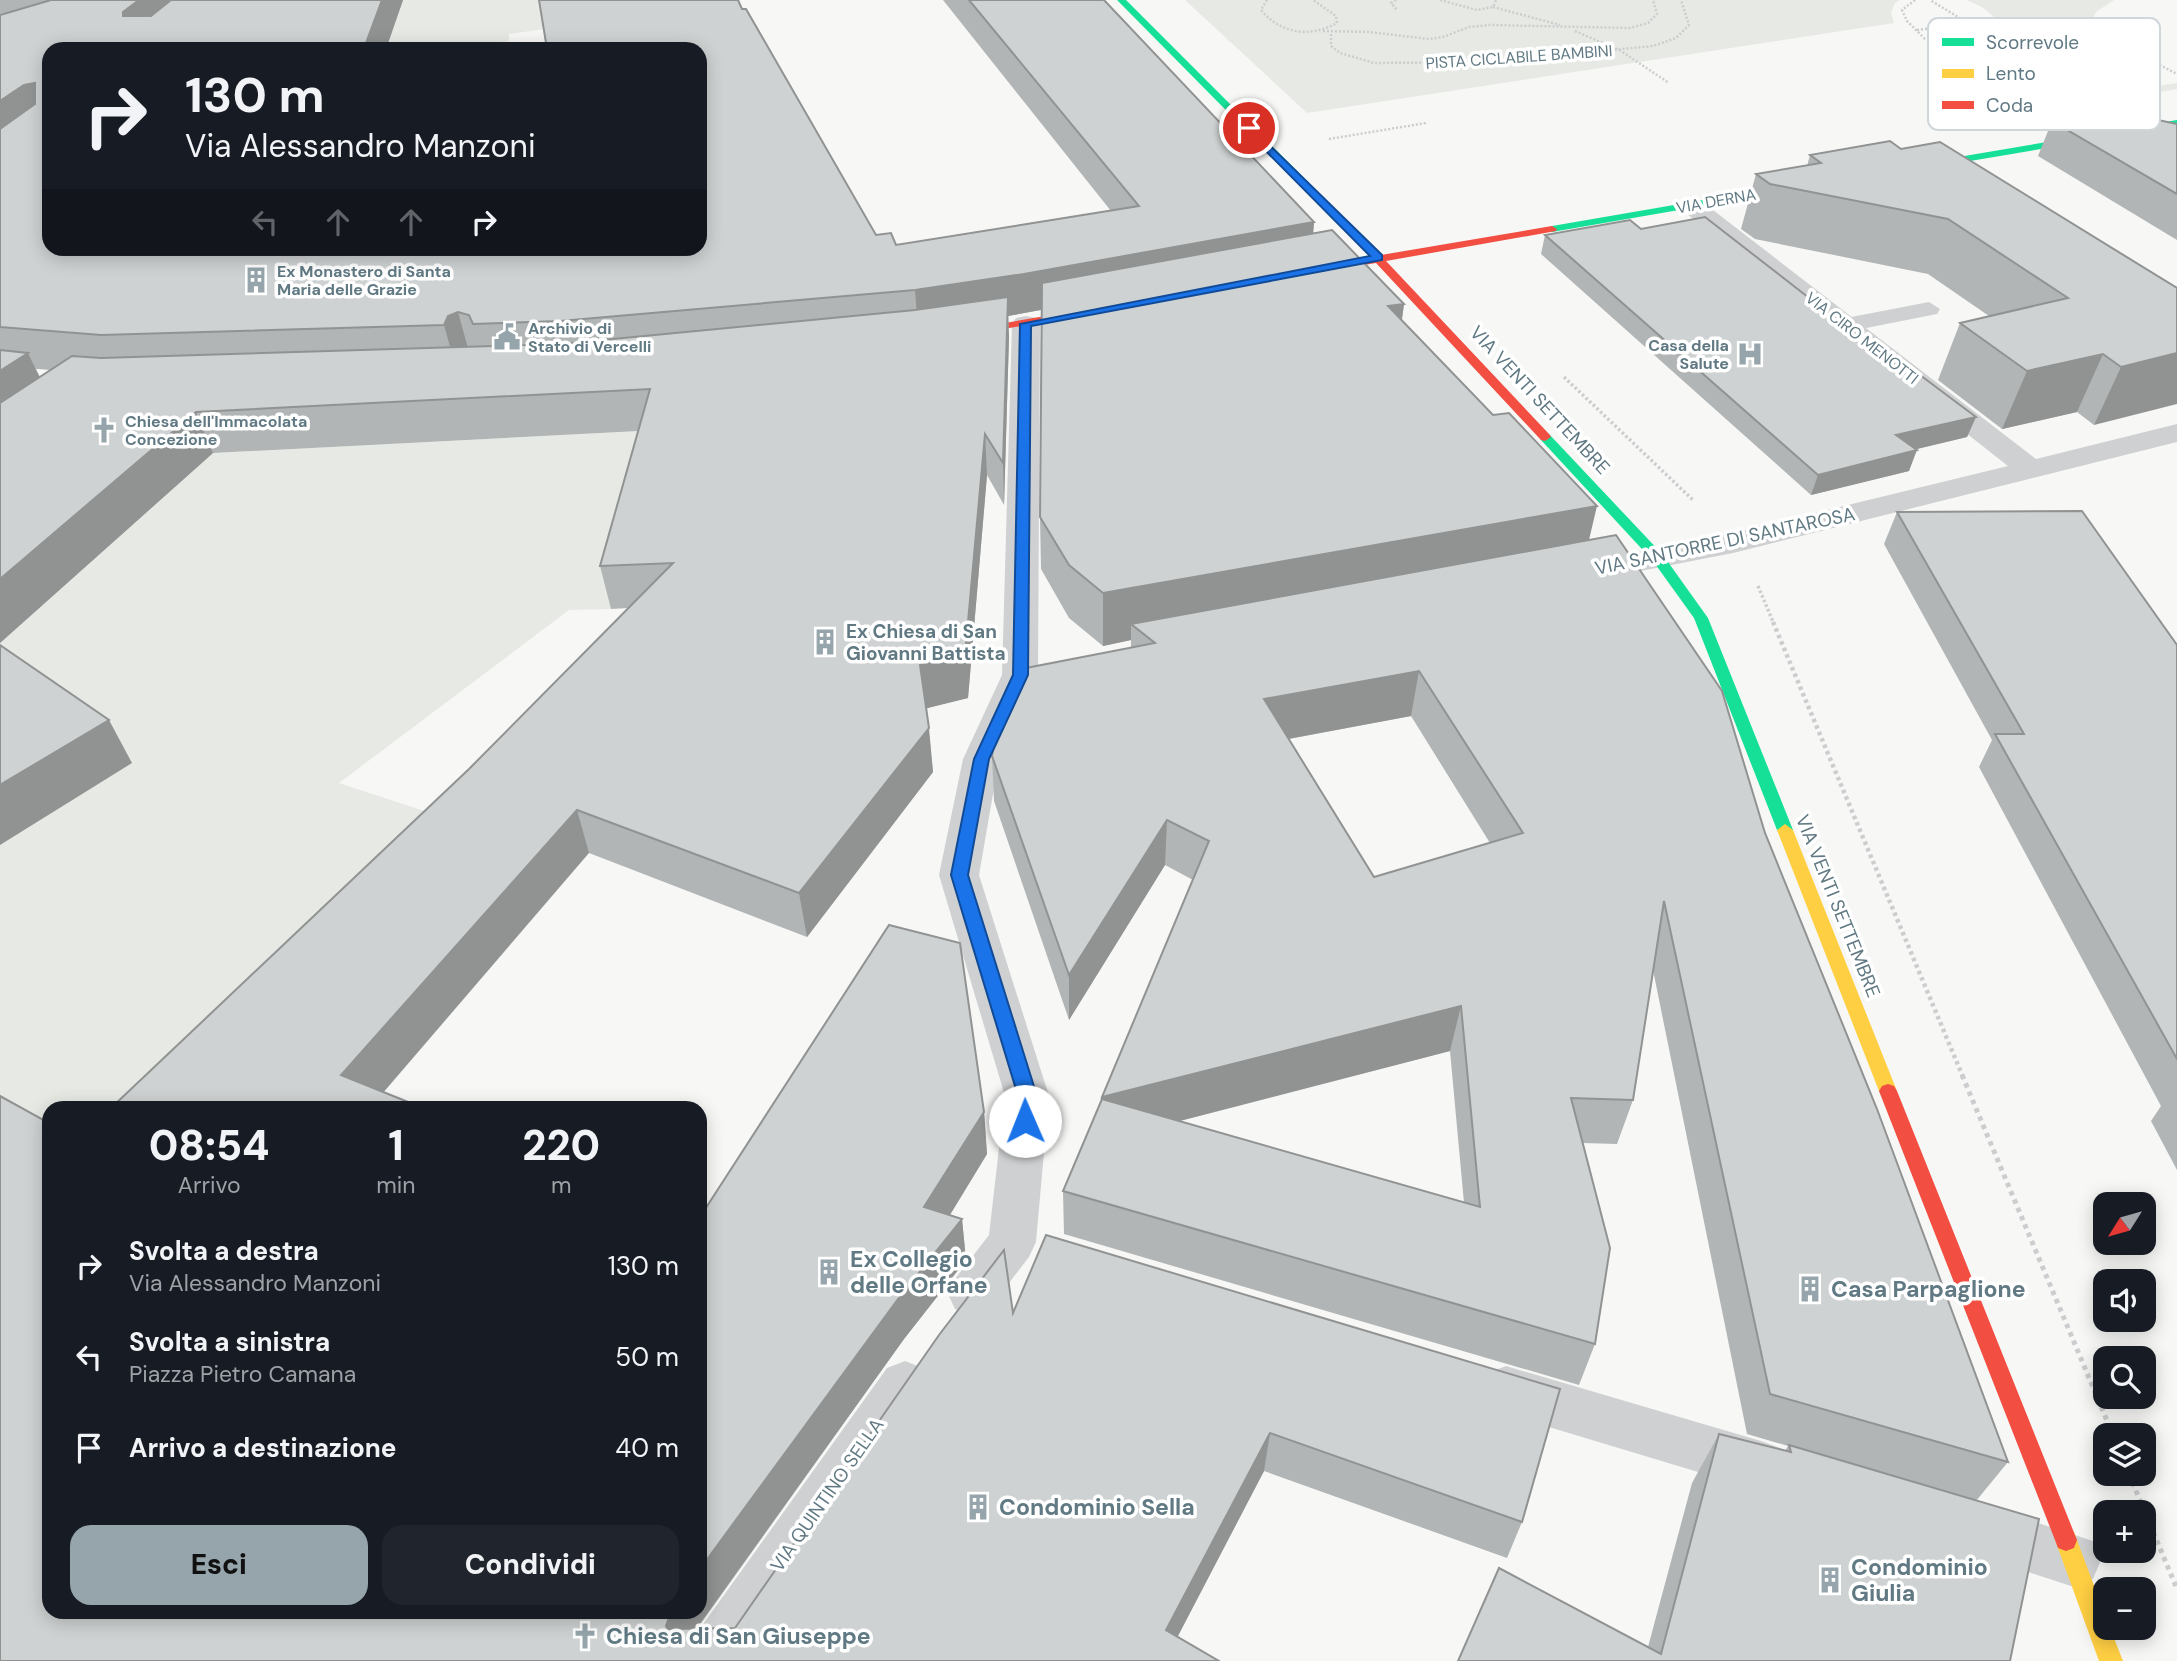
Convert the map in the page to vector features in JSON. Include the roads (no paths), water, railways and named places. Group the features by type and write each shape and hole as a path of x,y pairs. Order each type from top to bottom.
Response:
{"main road":[{"name":"VIA VENTI SETTEMBRE","path":"1121,0 1378,258 1658,558 1701,618 2074,1560 2111,1661"},
{"path":"1901,170 2172,130"},
{"name":"VIA DERNA","path":"1298,273 1818,184"},
{"path":"945,336 1105,309"}],"street":[{"name":"VIA CIRO MENOTTI","path":"1691,205 2032,470"},
{"name":"VIA QUINTINO SELLA","path":"711,1661 940,1336 1032,1248 1027,1096 960,875 981,759 1034,672 1026,324"},
{"name":"VIA SANTORRE DI SANTAROSA","path":"1548,579 1658,558 2177,433"},
{"path":"1464,1377 1809,1480"},
{"path":"1942,1520 2074,1560"}],"lane":[{"path":"1846,325 1930,309"}],"place":[{"name":"Ex Monastero di Santa Maria delle Grazie","path":"256,280"},
{"name":"Archivio di Stato di Vercelli","path":"507,337"},
{"name":"Casa della Salute","path":"1750,354"},
{"name":"Chiesa dell'Immacolata Concezione","path":"104,430"},
{"name":"Ex Chiesa di San Giovanni Battista","path":"825,642"},
{"name":"Ex Collegio delle Orfane","path":"829,1272"},
{"name":"Casa Parpaglione","path":"1810,1289"},
{"name":"Condominio Sella","path":"978,1507"},
{"name":"Condominio Giulia","path":"1830,1580"},
{"name":"Chiesa di San Giuseppe","path":"585,1636"}]}
